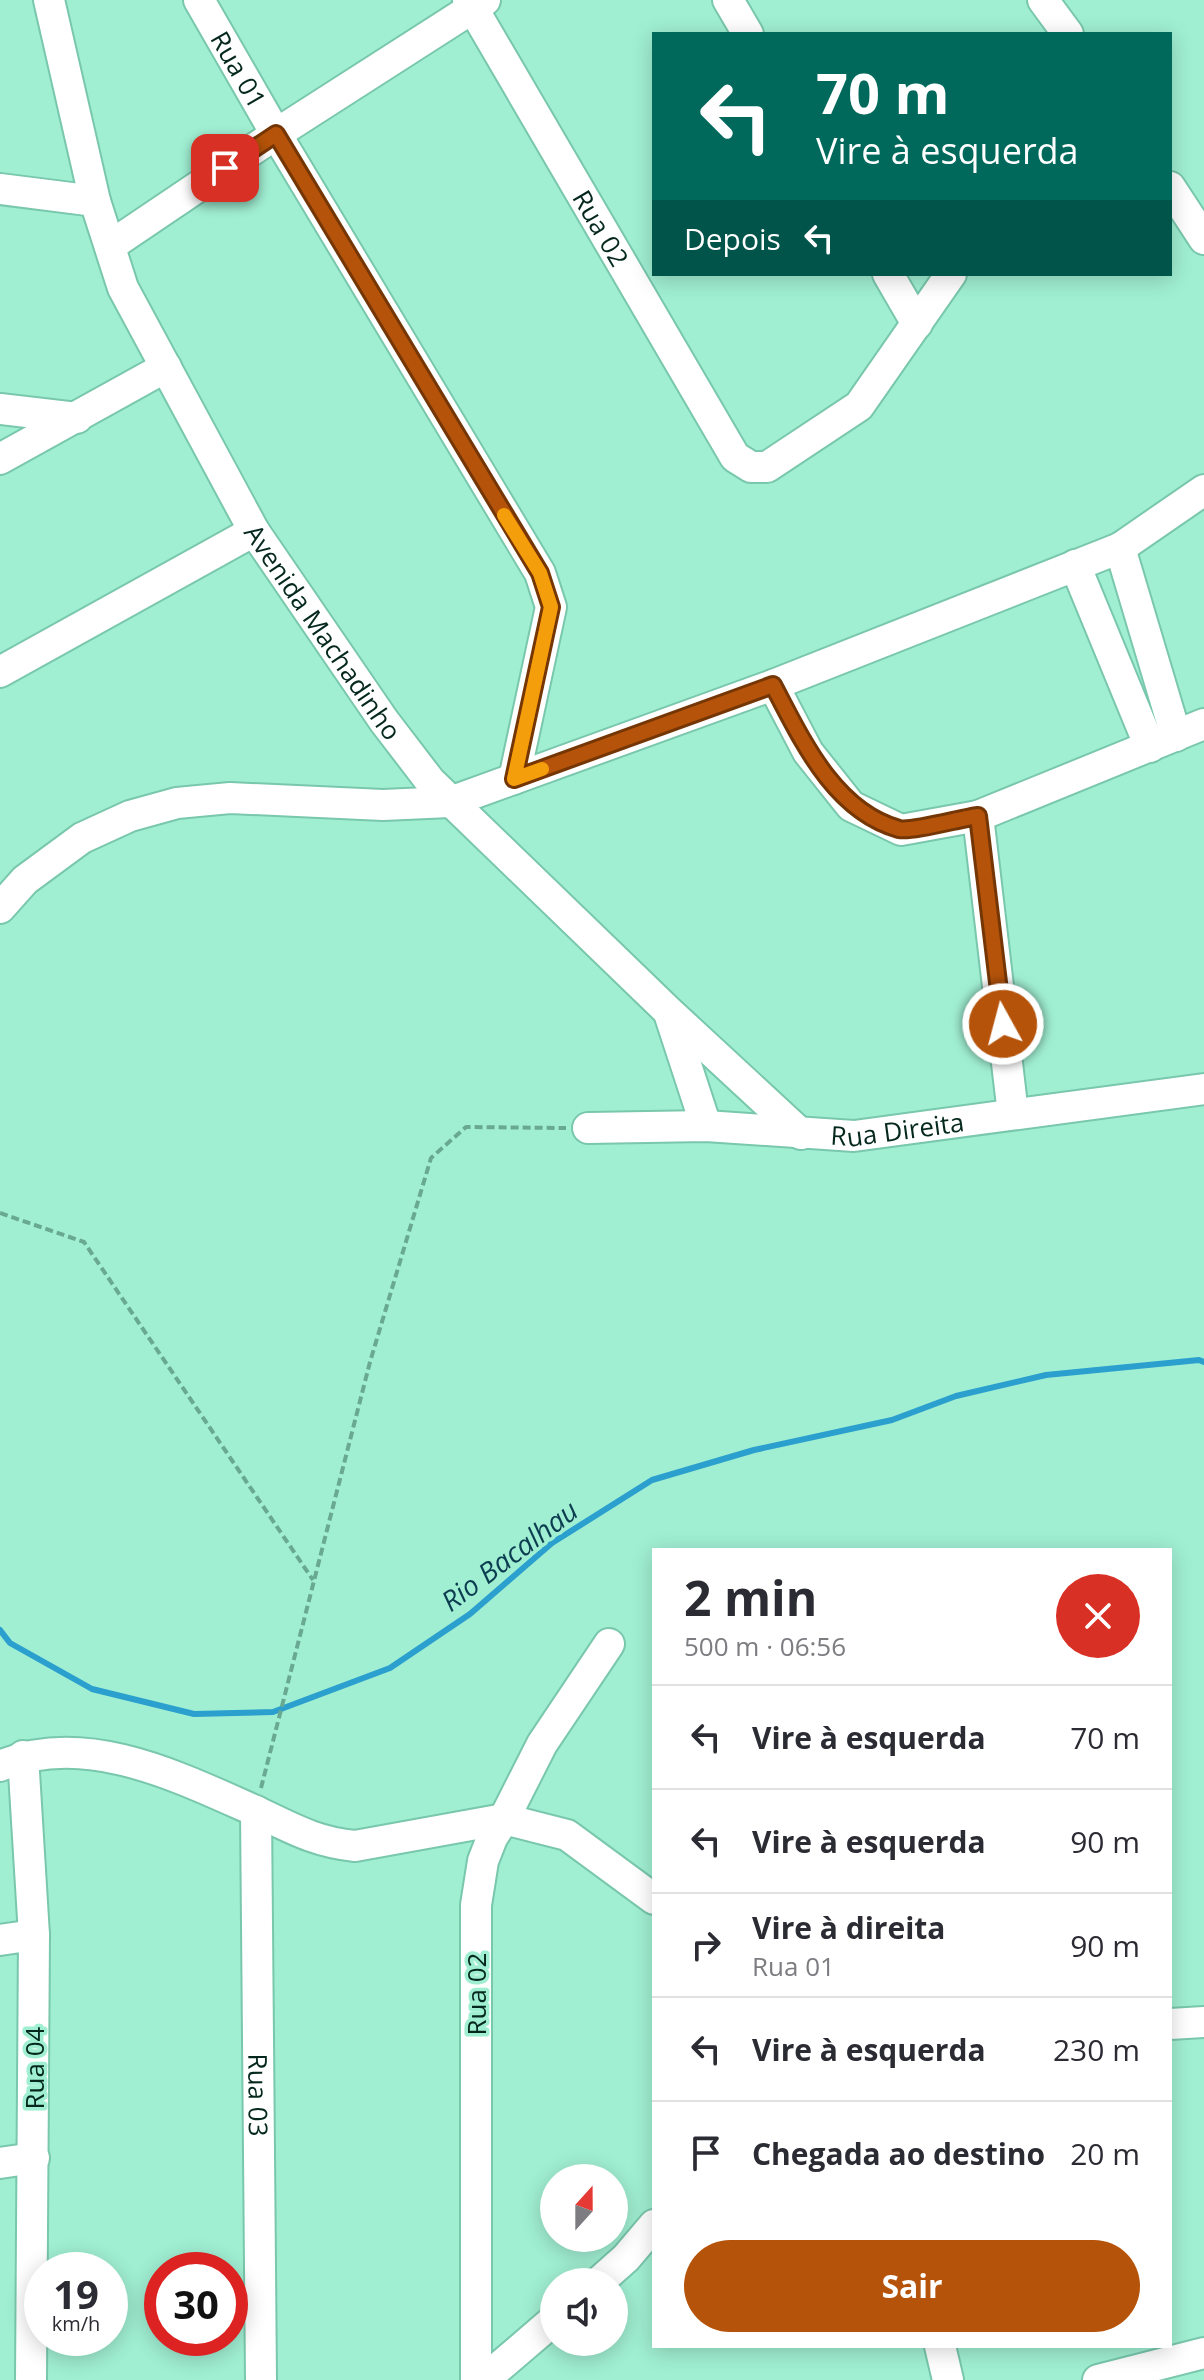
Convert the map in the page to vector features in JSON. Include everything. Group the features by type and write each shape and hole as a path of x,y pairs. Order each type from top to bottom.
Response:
{"street":[{"name":"Rua 01","path":"199,0 540,573 551,607 514,779"},
{"path":"728,0 747,32"},
{"path":"1043,0 1067,32"},
{"name":"Avenida Machadinho","path":"47,1 95,201 123,288 254,531 384,721 430,781 668,1011 801,1134"},
{"path":"110,246 476,3"},
{"name":"Rua 02","path":"476,3 735,457 751,467 767,467 859,406 917,324"},
{"path":"0,189 95,201"},
{"path":"1172,190 1204,239"},
{"path":"889,276 917,324 950,276"},
{"path":"0,459 166,367"},
{"path":"0,409 77,418"},
{"path":"0,908 25,880 82,838 130,816 177,803 230,798 383,805 450,802 773,685 1120,548 1204,490"},
{"path":"0,672 254,531"},
{"path":"1120,548 1163,742"},
{"path":"1075,565 1163,742"},
{"path":"773,685 808,752 851,806 901,830 978,816 1204,724"},
{"path":"978,816 1013,1114"},
{"path":"668,1011 706,1126"},
{"name":"Rua Direita","path":"588,1128 706,1126 854,1136 1204,1089"},
{"name":"Rua 02","path":"476,2380 476,1905 483,1861 542,1744 609,1644"},
{"path":"12,1761 61,1751 118,1758 206,1789 302,1835 329,1843 355,1846 504,1819 567,1835 652,1898"},
{"name":"Rua 04","path":"12,1761 34,1935 31,2380"},
{"name":"Rua 03","path":"256,1811 261,2380"},
{"path":"0,1940 34,1935"},
{"path":"1172,2024 1204,2022"},
{"path":"0,2163 34,2158"},
{"path":"615,2268 652,2227"},
{"path":"484,2380 540,2332"},
{"path":"940,2348 948,2380"},
{"path":"1098,2380 1183,2350"}],"path":[{"path":"256,1811 370,1362 431,1158 466,1127 588,1128"},
{"path":"0,1213 84,1242 313,1580"}],"waterway":[{"name":"Rio Bacalhau","path":"0,1630 10,1643 92,1689 194,1714 273,1712 390,1668 470,1614 552,1543 652,1480 754,1450 892,1420 956,1396 1046,1375 1199,1360 1204,1362"}],"slow traffic":[{"path":"504,515 540,573 551,607 514,779 542,769"}],"route":[{"path":"225,168 276,134 540,573 551,607 514,779 773,685 808,752 851,806 901,830 978,816 1003,1024"}]}
